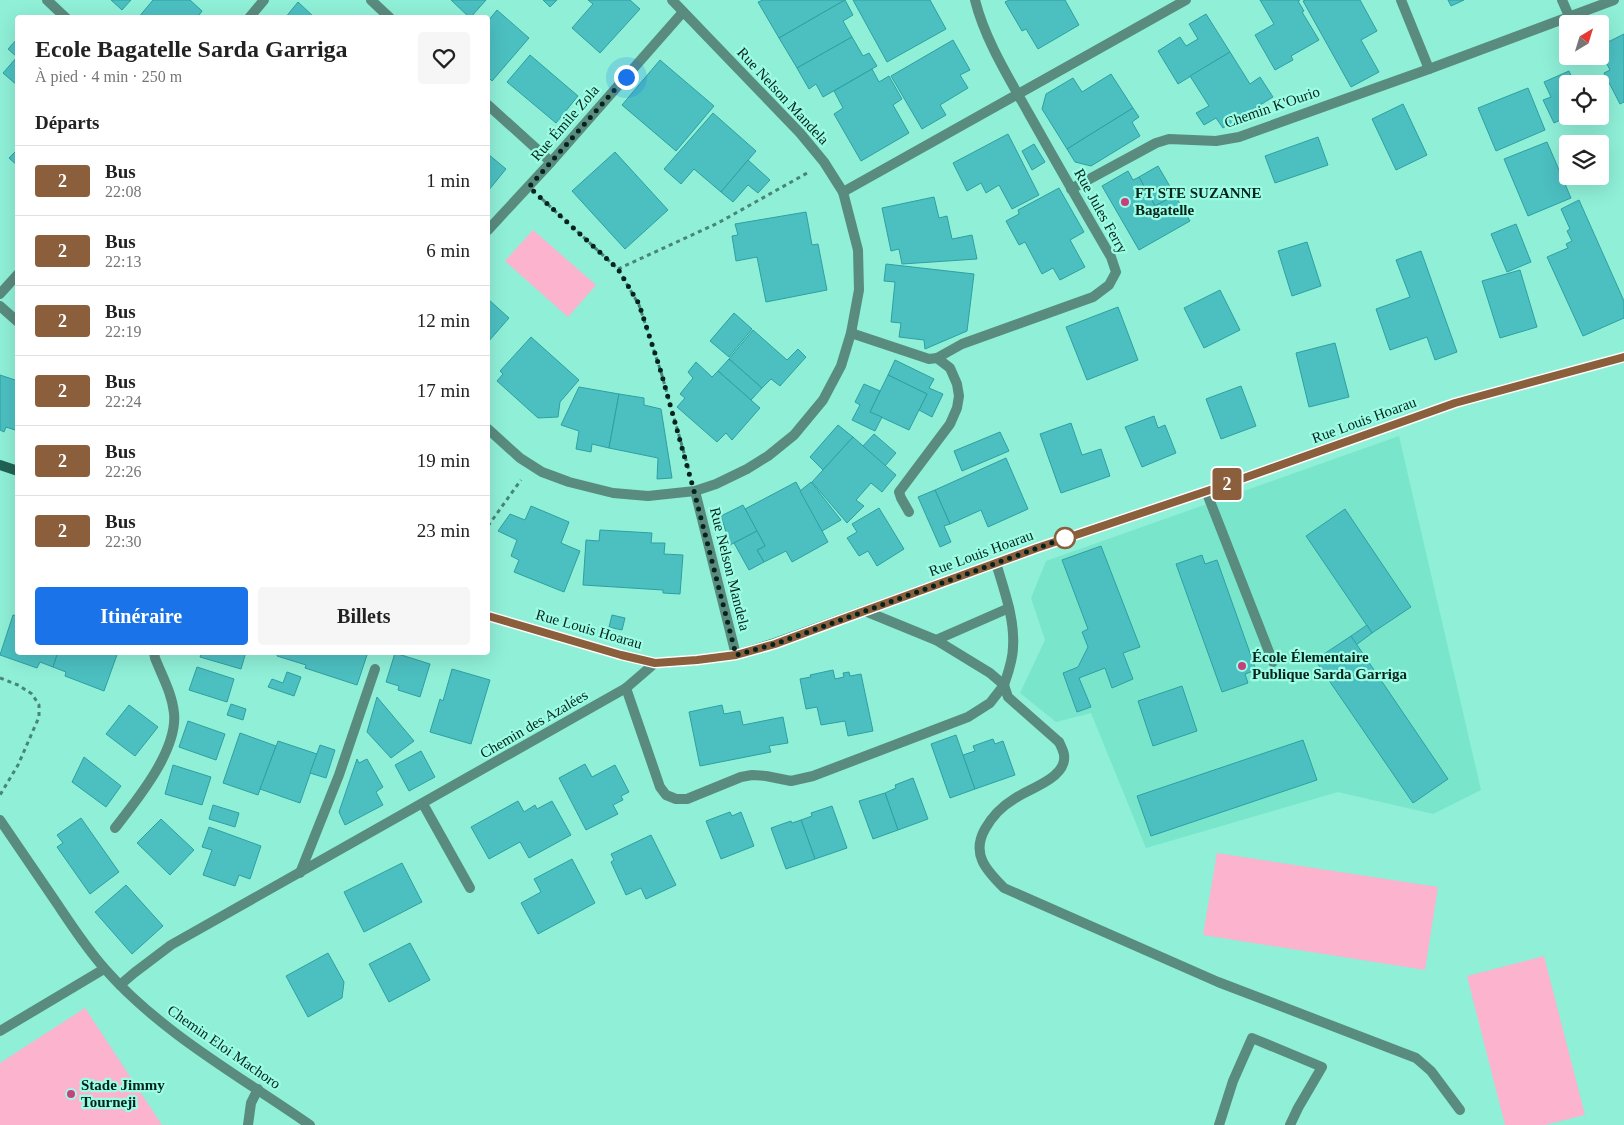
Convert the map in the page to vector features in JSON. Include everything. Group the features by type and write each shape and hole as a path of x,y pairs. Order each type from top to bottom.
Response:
{"main road":[{"name":"Rue Louis Hoarau","path":"490,617 621,655 655,663 736,655 775,644 1037,548 1206,491 1455,403 1624,357"},
{"path":"0,465 15,469"}],"street":[{"path":"47,0 63,15"},
{"path":"252,15 264,0"},
{"path":"371,0 387,15"},
{"name":"Rue Nelson Mandela","path":"490,431 520,458 542,472 569,482 613,493 648,496 694,491 716,484 747,469 768,456 794,435 823,400 841,366 851,333 859,290 858,250 843,192 824,162 794,126 672,0"},
{"name":"Rue Jules Ferry","path":"937,358 962,344 1093,297 1110,285 1116,272 1111,257 1017,93 987,36 979,17 975,0"},
{"path":"843,192 1186,0"},
{"path":"1402,0 1430,68"},
{"path":"1562,0 1569,15"},
{"name":"Chemin K'Ourio","path":"1572,15 1614,0"},
{"name":"Rue Émile Zola","path":"490,228 529,187 683,12"},
{"name":"Chemin K'Ourio","path":"1071,189 1156,143 1169,139 1216,141 1239,137 1559,20"},
{"path":"490,107 551,162"},
{"path":"0,294 15,277"},
{"path":"0,306 15,319"},
{"path":"851,333 929,359 937,358 950,368 957,384 959,396 957,408 950,424 899,492 900,498 909,512"},
{"name":"Rue Nelson Mandela","path":"694,491 736,655"},
{"path":"1206,491 1273,662"},
{"path":"626,688 660,787 666,794 676,799 687,799 752,775 791,781 813,776 968,717 990,703 1004,685 1014,646 1009,608 996,563"},
{"path":"936,640 1009,608"},
{"path":"865,611 936,640 990,673 1004,685 1008,697 1059,742 1065,755 1063,766 1056,775 1013,799 994,814 982,835 979,854 990,874 1004,888 1218,982 1416,1058 1431,1071 1460,1110"},
{"path":"115,828 142,794 159,766 172,735 174,715 171,696 154,655"},
{"name":"Chemin des Azalées","path":"120,985 171,945 626,688 655,663"},
{"path":"300,872 339,775 375,669"},
{"path":"423,804 470,888"},
{"name":"Chemin Eloi Machoro","path":"0,820 74,929 104,969 120,985 184,1040 310,1125"},
{"path":"0,1031 104,969"},
{"path":"1219,1125 1233,1082 1252,1038 1322,1067 1290,1125"},
{"path":"248,1125 251,1103 258,1089"}],"path":[{"path":"618,269 755,204 824,162"},
{"path":"529,187 618,269 639,304 661,372 694,491"},
{"path":"490,523 532,465"},
{"path":"0,678 18,685 32,694 39,705 39,717 18,765 0,795"}],"shaded area":[{"path":"533,230 596,285 568,317 505,261"},
{"name":"École Élementaire Publique Sarda Garriga","path":"1399,436 1481,790 1433,814 1338,792 1146,848 1091,713 1056,722 1020,693 1045,640 1031,598 1046,561"},
{"path":"1217,853 1438,887 1425,970 1203,935"},
{"path":"1544,956 1585,1115 1545,1125 1505,1125 1467,976"},
{"name":"Stade Jimmy Tourneji","path":"85,1008 162,1125 0,1125 0,1063"}],"building":[{"path":"111,0 131,0 122,10"},
{"path":"153,0 190,0 202,11 199,15 140,15"},
{"path":"451,0 486,0 473,15 467,15"},
{"path":"543,0 557,0 550,7"},
{"path":"588,0 630,0 640,9 600,53 572,28 593,4"},
{"path":"763,0 845,0 779,38 758,2"},
{"path":"845,0 853,15 843,21 852,37 797,68 779,38"},
{"path":"853,0 930,0 946,29 887,62"},
{"path":"1009,0 1065,0 1079,25 1038,49 1026,29 1022,31 1005,2"},
{"path":"1260,0 1300,0 1298,1 1304,11 1302,12 1319,40 1291,56 1293,60 1275,70 1255,35 1274,24"},
{"path":"1360,0 1377,31 1361,40 1379,72 1351,87 1303,1"},
{"path":"1448,0 1464,0 1451,6"},
{"path":"298,2 312,15 287,15"},
{"path":"497,10 529,38 492,81 490,79 490,19"},
{"path":"1206,14 1230,52 1178,84 1158,51 1180,37 1186,46 1198,39 1189,24"},
{"path":"1624,34 1624,102 1620,104 1609,83 1609,75 1604,73 1610,70 1607,65 1609,65 1609,42"},
{"path":"852,37 863,56 869,53 877,66 823,97 816,84 809,89 797,68"},
{"path":"953,40 970,70 960,75 968,88 940,105 946,115 922,129 891,76"},
{"path":"15,41 15,55 8,49"},
{"path":"1230,52 1250,84 1260,77 1273,97 1223,128 1216,118 1204,125 1196,113 1209,106 1190,76"},
{"path":"530,55 578,96 556,123 507,82"},
{"path":"15,59 15,83 3,73"},
{"path":"660,60 714,106 676,151 622,105"},
{"path":"872,69 879,82 889,76 902,99 893,105 909,133 861,161 834,114 843,108 834,91"},
{"path":"1569,71 1571,75 1560,75"},
{"path":"1111,74 1133,108 1067,149 1042,109 1046,94 1073,78 1082,92"},
{"path":"1559,75 1559,121 1554,123 1543,100 1551,97 1544,82"},
{"path":"1528,88 1545,130 1496,151 1478,108"},
{"path":"1403,104 1427,155 1396,170 1372,119"},
{"path":"1133,108 1139,117 1132,122 1140,136 1091,166 1075,162 1067,149"},
{"path":"713,113 756,151 721,192 694,169 681,184 664,169"},
{"path":"1008,134 1039,195 1012,209 999,185 986,193 981,183 967,191 953,163"},
{"path":"1318,137 1328,165 1275,183 1265,156"},
{"path":"1547,142 1559,170 1559,185 1565,185 1571,198 1528,216 1504,159"},
{"path":"1034,144 1045,162 1032,170 1022,151"},
{"path":"15,152 15,163 9,158"},
{"path":"615,152 668,210 625,249 572,191"},
{"path":"490,156 506,169 490,189"},
{"path":"748,160 770,180 758,193 748,185 733,202 721,192"},
{"path":"1158,166 1175,195 1155,206 1139,177"},
{"path":"1128,171 1133,180 1139,177 1155,206 1175,195 1190,221 1139,250 1102,186"},
{"path":"1059,188 1084,232 1070,240 1085,267 1060,280 1053,268 1042,274 1025,242 1019,245 1006,221 1019,214 1018,210"},
{"path":"934,197 939,218 947,216 952,239 972,235 977,259 902,264 899,249 891,251 882,208"},
{"path":"1579,200 1624,301 1624,318 1583,336 1547,257 1568,248 1566,244 1572,241 1567,231 1570,229 1561,209"},
{"path":"806,212 812,245 818,244 827,290 766,302 757,257 736,261 732,236 738,235 735,224"},
{"path":"1516,224 1531,262 1507,272 1491,234"},
{"path":"1307,242 1321,286 1292,296 1278,251"},
{"path":"1421,251 1457,352 1435,360 1427,337 1390,350 1376,309 1410,297 1396,260"},
{"path":"886,264 974,274 967,331 925,349 924,340 899,337 901,323 891,322 895,282 884,281"},
{"path":"1520,270 1537,327 1500,338 1482,281"},
{"path":"1220,290 1240,330 1204,348 1184,308"},
{"path":"490,301 509,318 490,340"},
{"path":"1118,307 1138,360 1087,380 1066,327"},
{"path":"734,313 752,329 729,357 710,341"},
{"path":"753,330 787,360 798,349 806,357 780,386 771,379 762,388 729,359"},
{"path":"531,337 579,380 560,402 558,417 538,418 497,381 503,374 500,371"},
{"path":"1335,343 1349,397 1309,407 1296,353"},
{"path":"729,359 762,388 751,400 718,371"},
{"path":"895,360 934,379 929,388 943,394 932,417 919,410 927,394 888,375"},
{"path":"696,362 712,377 718,371 760,408 732,440 726,433 717,442 677,407 685,398 680,394 693,378 688,372"},
{"path":"0,375 15,380 15,430 6,427 4,432 0,430"},
{"path":"888,375 927,394 909,430 870,412"},
{"path":"864,384 880,391 870,412 882,417 875,431 852,420 860,405 855,402"},
{"path":"1241,386 1256,426 1221,439 1206,399"},
{"path":"579,387 619,394 609,448 592,444 591,452 576,449 579,431 561,425"},
{"path":"619,394 644,398 644,405 661,409 672,478 657,479 658,458 609,448"},
{"path":"1154,416 1158,428 1165,425 1176,453 1142,467 1125,427"},
{"path":"1071,423 1082,455 1101,449 1110,476 1061,493 1040,434"},
{"path":"838,425 853,437 823,470 810,457"},
{"path":"1000,432 1009,451 962,471 954,451"},
{"path":"874,434 896,453 885,466 863,446"},
{"path":"853,437 896,475 882,492 871,483 856,500 864,506 847,523 812,482"},
{"path":"1006,458 1028,509 988,527 981,510 950,524 935,490"},
{"path":"796,482 828,542 792,562 786,551 764,562 757,550 765,546 745,509"},
{"path":"811,482 841,520 822,531 800,491"},
{"path":"935,490 950,524 944,526 951,542 940,547 918,497"},
{"path":"743,505 757,531 730,545 721,516"},
{"path":"531,506 569,522 561,543 580,551 564,592 514,572 519,560 511,556 517,540 498,531 510,514 525,520"},
{"path":"879,508 904,549 877,566 868,551 859,556 847,538 857,532 852,524"},
{"path":"1345,509 1411,607 1372,633 1306,536"},
{"path":"600,530 652,533 651,543 665,543 664,554 683,555 680,594 663,593 663,590 583,585 586,540 599,541"},
{"path":"757,531 765,546 757,550 764,562 749,570 734,543"},
{"path":"1101,546 1140,647 1123,653 1133,679 1112,688 1105,668 1079,678 1091,707 1077,712 1063,673 1078,667 1088,647 1082,632 1088,629 1062,560"},
{"path":"1202,555 1205,564 1217,560 1256,670 1245,674 1248,683 1222,692 1176,564"},
{"path":"13,615 15,615 15,655 57,655 53,667 40,662 37,668 0,655"},
{"path":"612,615 625,618 622,630 609,627"},
{"path":"1367,625 1372,633 1356,645 1351,636"},
{"path":"1351,636 1448,779 1413,803 1315,660"},
{"path":"57,655 117,655 104,691 65,676 66,672 53,667"},
{"path":"201,655 245,655 241,669 200,657"},
{"path":"367,655 357,685 305,668 306,665 277,656"},
{"path":"394,655 401,655 430,664 420,697 398,690 399,686 386,682"},
{"path":"197,667 234,679 227,702 189,690"},
{"path":"452,669 490,680 471,744 430,732 440,699 443,701"},
{"path":"833,670 835,679 844,677 843,673 849,672 850,676 861,674 873,731 848,736 845,721 821,725 817,707 806,709 800,679"},
{"path":"287,672 301,677 294,696 268,687 272,679 283,683"},
{"path":"1182,686 1197,731 1153,746 1138,701"},
{"path":"377,697 414,741 391,758 367,732"},
{"path":"231,704 246,709 243,720 227,715"},
{"path":"129,705 158,727 135,756 106,734"},
{"path":"722,705 724,714 740,711 743,725 783,717 788,743 769,746 771,752 700,766 689,712"},
{"path":"188,721 225,734 216,760 179,747"},
{"path":"240,733 276,746 258,795 223,783"},
{"path":"956,735 975,789 950,798 931,744"},
{"path":"993,739 995,744 1003,741 1015,775 975,789 963,755 975,751 973,746"},
{"path":"1303,740 1317,780 1151,836 1137,796"},
{"path":"278,741 317,754 300,803 260,789"},
{"path":"320,745 335,750 326,778 310,773"},
{"path":"421,751 435,777 409,791 395,765"},
{"path":"84,757 121,786 106,807 72,782"},
{"path":"357,759 359,763 367,759 383,787 376,792 383,805 345,825 339,812"},
{"path":"585,764 592,777 615,765 629,792 621,796 623,800 613,805 618,814 586,830 559,778"},
{"path":"173,765 211,777 202,805 165,794"},
{"path":"913,778 928,819 898,830 885,793 896,788 895,785"},
{"path":"885,793 898,830 873,839 859,801"},
{"path":"518,801 524,812 535,805 537,809 552,801 571,835 529,858 520,842 489,859 471,827"},
{"path":"213,805 239,813 235,827 209,819"},
{"path":"832,806 847,848 815,859 801,820 812,816 811,813"},
{"path":"730,812 732,816 741,812 754,846 721,859 706,821"},
{"path":"81,818 119,872 90,894 57,847 63,843 57,835"},
{"path":"161,819 194,850 170,875 137,843"},
{"path":"801,820 815,859 786,869 771,828 791,821 792,823"},
{"path":"209,827 261,846 250,879 239,875 235,886 203,875 212,850 202,847"},
{"path":"651,835 676,885 646,899 641,888 626,895 611,862 614,860 611,854"},
{"path":"572,859 595,903 538,934 521,903 541,892 534,879"},
{"path":"402,863 422,902 364,932 344,892"},
{"path":"126,885 163,926 132,954 95,912"},
{"path":"410,943 430,980 389,1002 369,964"},
{"path":"328,953 344,982 342,998 308,1017 286,976"}],"bus line":[{"name":"2","path":"490,617 621,655 655,663 736,655 775,644 1037,548 1216,488 1455,403 1624,357"}],"place":[{"name":"FT STE SUZANNE Bagatelle","path":"1125,202"},
{"name":"École Élementaire Publique Sarda Garriga","path":"1242,666"},
{"name":"Stade Jimmy Tourneji","path":"71,1094"}],"route":[{"path":"626,77 529,187 618,269 639,304 661,372 694,491 736,655 775,644 1065,538"}]}
